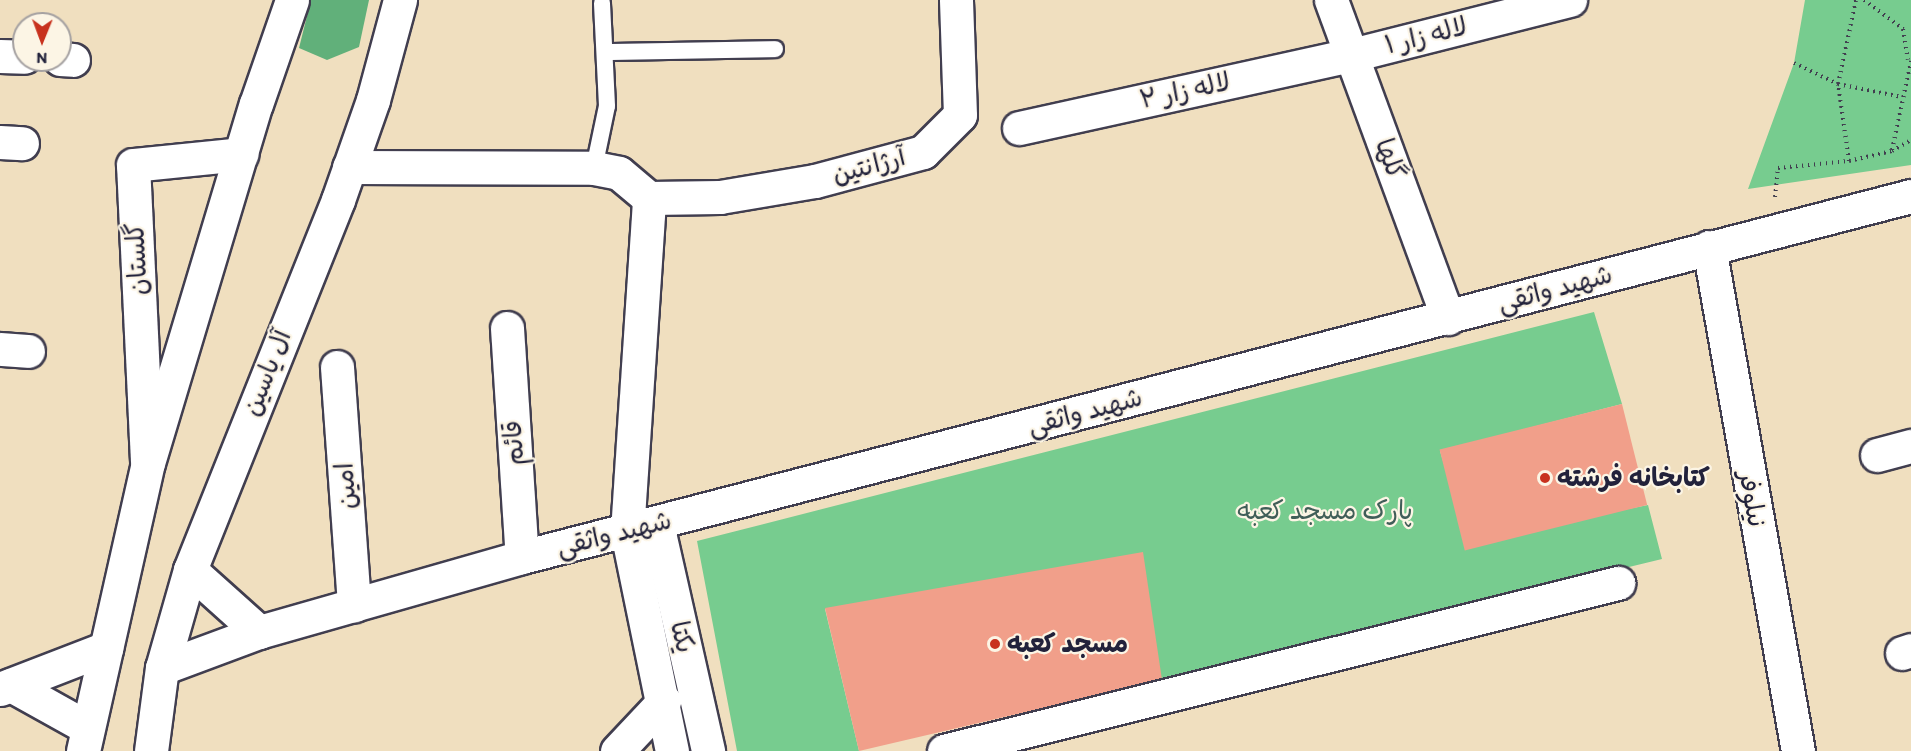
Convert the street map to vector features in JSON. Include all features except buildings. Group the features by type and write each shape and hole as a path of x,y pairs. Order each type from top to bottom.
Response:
{"street":[{"path":"6,687 85,739 147,463 241,154 292,0"},
{"name":"آل یاسین","path":"151,751 162,668 189,570 349,167 373,100 400,0"},
{"name":"آرژانتین","path":"649,198 720,197 815,181 923,152 960,115 956,0"},
{"name":"گلها","path":"1332,0 1448,318"},
{"name":"لاله زار ۱","path":"1352,55 1570,0"},
{"name":"لاله زار ۲","path":"1019,128 1352,55"},
{"name":"گلستان","path":"147,463 133,165 241,154"},
{"path":"349,167 594,168 619,172 649,198 642,528"},
{"name":"شهید واثقی","path":"162,668 259,632 522,557 642,528 1911,196"},
{"name":"نیلوفر","path":"1709,247 1798,751"},
{"name":"قائم","path":"507,328 522,557"},
{"name":"امین","path":"337,367 354,605"},
{"path":"1877,455 1911,447"},
{"name":"یکتا","path":"642,528 673,690 672,751"},
{"path":"189,570 259,632"},
{"path":"945,751 1618,583"},
{"path":"6,687 106,648"},
{"path":"616,751 673,690"},
{"name":"یکتا","path":"673,690 708,751"}],"lane":[{"path":"594,168 607,106 602,3"},
{"path":"605,52 775,49"}],"path":[{"path":"1849,161 1838,84 1856,0"},
{"path":"1864,0 1903,29 1910,61 1892,151"},
{"path":"1794,63 1838,84 1902,97"},
{"path":"1778,168 1849,161 1892,151 1911,140"}],"green space":[{"path":"311,0 369,0 359,47 327,60 299,48"},
{"path":"1805,0 1911,0 1911,165 1748,189 1794,63"},
{"name":"پارک مسجد کعبه","path":"1594,312 1622,404 1440,451 1467,541 1648,505 1662,559 1162,680 825,609 859,751 737,751 697,541"}],"place":[{"name":"کتابخانه فرشته","path":"1545,478"},
{"name":"مسجد کعبه","path":"995,644"}]}
